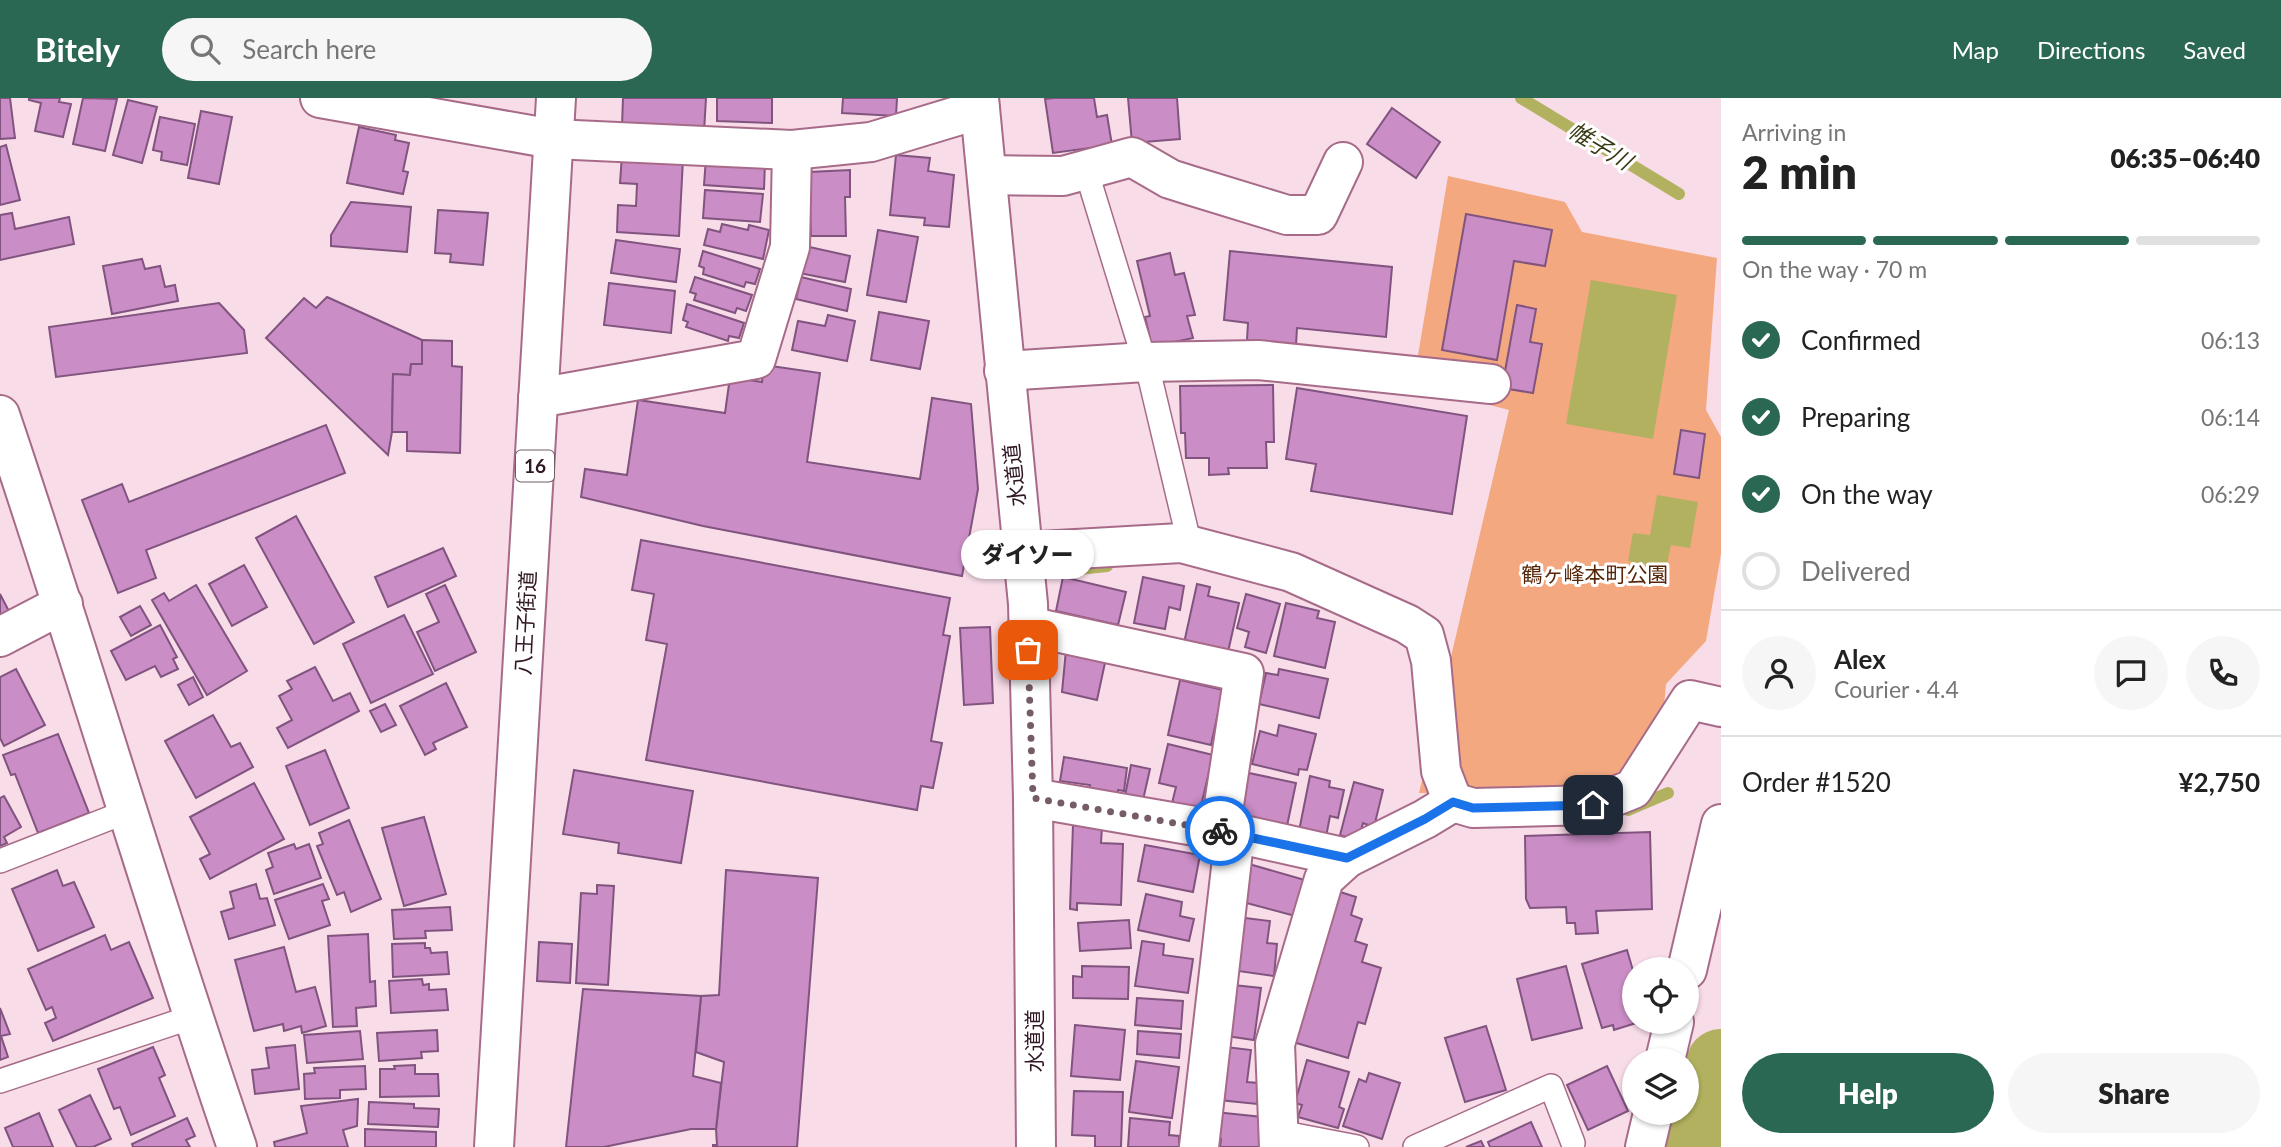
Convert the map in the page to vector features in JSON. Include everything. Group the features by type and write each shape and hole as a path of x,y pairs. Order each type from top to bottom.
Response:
{"main road":[{"path":"320,98 394,104 553,139 792,150 871,142 979,104"},
{"name":"八王子街道","path":"494,1147 556,98"},
{"name":"水道道","path":"979,104 1028,626 1033,798 1036,1147"},
{"path":"538,398 757,359 790,247 792,150"},
{"path":"987,176 1063,176 1132,157 1170,179 1189,185 1287,215 1318,215 1343,162"},
{"path":"1004,371 1145,362 1258,360 1491,384"},
{"path":"0,415 63,604 192,1017 237,1147"},
{"path":"1023,552 1181,543 1291,572 1407,624 1424,635 1431,661 1441,771 1441,809"},
{"path":"0,637 63,604"},
{"path":"1028,626 1244,673 1199,1147"},
{"path":"1279,1140 1275,1044 1324,879 1347,858 1441,809 1593,805 1633,789 1690,700 1721,707"},
{"path":"1033,798 1228,832 1347,858"},
{"path":"1690,957 1721,824"},
{"path":"1645,1147 1650,1125"}],"lane":[{"path":"1086,170 1145,362 1190,546"},
{"path":"0,861 128,811"},
{"path":"0,1081 192,1017"},
{"path":"1415,1147 1551,1086 1573,1143"},
{"path":"1279,1140 1357,1147"}],"green space":[{"name":"鶴ヶ峰本町公園","path":"1448,176 1565,202 1582,232 1717,258 1706,410 1721,437 1721,554 1706,641 1666,684 1663,717 1628,767 1583,792 1419,793 1509,410 1413,385"}],"shaded area":[{"path":"1591,280 1677,295 1653,439 1566,424"},
{"path":"1657,495 1698,502 1690,548 1671,545 1666,568 1628,561 1633,533 1650,535"}],"building":[{"path":"0,98 10,98 15,138 0,139"},
{"path":"29,98 60,98 59,102 71,104 63,137 35,131 41,103"},
{"path":"83,98 117,99 105,151 73,144"},
{"path":"623,98 706,98 704,132 622,126"},
{"path":"717,98 772,98 772,123 717,121"},
{"path":"843,98 897,98 896,116 842,113"},
{"path":"1094,98 1097,117 1107,115 1112,145 1053,153 1045,99"},
{"path":"1128,98 1177,98 1180,139 1132,143"},
{"path":"128,100 157,107 142,163 113,155"},
{"path":"1392,108 1440,142 1416,178 1367,144"},
{"path":"201,111 232,117 219,184 188,178"},
{"path":"160,117 195,124 187,165 161,160 162,152 153,150"},
{"path":"359,127 396,135 395,140 409,143 403,171 408,172 403,194 347,183"},
{"path":"6,145 20,200 0,205 0,147"},
{"path":"622,155 683,159 679,236 617,232 618,205 636,206 637,184 620,183"},
{"path":"896,155 930,158 928,171 954,175 949,227 924,225 925,218 890,215"},
{"path":"706,158 765,162 764,189 704,185"},
{"path":"850,170 850,197 845,197 846,236 811,236 809,172"},
{"path":"705,190 763,194 760,222 703,218"},
{"path":"351,202 411,207 407,252 331,246 331,235"},
{"path":"438,210 488,213 483,265 450,262 451,254 435,253"},
{"path":"12,213 15,229 69,217 74,244 0,260 0,215"},
{"path":"1466,214 1552,230 1545,266 1514,261 1497,360 1442,350"},
{"path":"722,224 748,230 749,225 769,230 763,259 704,245 708,229 720,232"},
{"path":"878,230 918,237 906,302 867,295"},
{"path":"616,240 680,249 676,282 611,273"},
{"path":"805,246 850,256 845,282 799,273"},
{"path":"703,251 760,269 755,284 746,282 744,287 703,274 704,268 699,266"},
{"path":"1230,251 1392,267 1386,337 1297,328 1296,345 1247,340 1248,323 1224,320"},
{"path":"1170,253 1175,275 1184,273 1195,315 1187,316 1193,338 1152,347 1145,317 1150,316 1137,261"},
{"path":"142,259 145,269 160,266 165,287 175,285 178,301 112,314 103,266"},
{"path":"695,277 752,295 746,311 737,308 735,313 694,300 696,294 690,292"},
{"path":"801,277 851,289 847,311 796,299"},
{"path":"609,283 675,291 671,333 604,325"},
{"path":"327,297 422,340 422,364 411,364 410,375 393,374 392,432 388,455 266,338 304,298 316,308"},
{"path":"219,303 244,330 247,353 56,377 49,327"},
{"path":"687,304 744,323 739,338 729,336 728,341 686,327 688,322 683,320"},
{"path":"1517,305 1536,309 1530,342 1542,344 1533,393 1502,388"},
{"path":"879,312 929,321 920,369 871,360"},
{"path":"828,315 855,321 847,361 792,350 798,321 825,326"},
{"path":"422,340 452,341 452,366 462,367 460,453 407,451 407,432 392,432 393,374 410,375 411,364 422,364"},
{"path":"764,365 820,373 807,462 920,479 932,398 971,404 978,489 962,576 703,526 581,497 585,469 627,475 638,400 725,413 730,377 762,382"},
{"path":"1273,385 1274,442 1266,442 1267,468 1228,468 1229,474 1209,475 1209,458 1186,458 1185,433 1181,433 1180,386"},
{"path":"1297,388 1467,416 1452,514 1311,491 1316,464 1286,459"},
{"path":"326,425 345,473 146,550 156,578 118,593 82,500 122,484 129,502"},
{"path":"1681,430 1705,434 1699,478 1674,474"},
{"path":"296,516 354,622 314,644 256,538"},
{"path":"641,540 950,598 943,635 950,636 931,741 942,743 933,788 921,786 917,810 646,760 667,644 646,640 654,594 632,590"},
{"path":"443,548 456,576 388,607 375,577"},
{"path":"244,565 267,607 232,626 209,584"},
{"path":"1063,577 1126,592 1118,625 1056,611"},
{"path":"1143,577 1184,586 1180,610 1169,607 1165,629 1134,623"},
{"path":"1197,584 1210,587 1208,596 1239,603 1228,652 1184,643"},
{"path":"196,585 247,671 207,695 152,600 164,593 169,601"},
{"path":"445,585 476,652 435,671 417,632 439,622 426,594"},
{"path":"0,594 11,615 0,620"},
{"path":"1246,594 1280,604 1266,653 1245,647 1249,632 1237,628"},
{"path":"1286,603 1319,611 1317,618 1335,622 1325,668 1274,656"},
{"path":"140,606 151,625 131,636 120,617"},
{"path":"404,615 433,674 371,703 343,644"},
{"path":"160,625 177,657 173,659 178,669 161,677 155,666 126,680 111,651"},
{"path":"990,627 993,703 964,705 960,628"},
{"path":"1066,650 1106,658 1097,700 1062,692"},
{"path":"315,667 333,701 350,693 359,711 288,748 277,728 292,720 279,696 292,689 287,681"},
{"path":"16,669 45,725 4,746 0,738 0,677"},
{"path":"1279,669 1328,679 1319,718 1259,704 1266,673 1278,675"},
{"path":"193,677 203,697 189,705 178,685"},
{"path":"1180,680 1223,690 1211,745 1168,735"},
{"path":"446,683 467,727 433,743 436,749 425,755 400,706"},
{"path":"385,704 396,725 381,732 370,711"},
{"path":"213,715 231,747 240,743 253,767 196,798 165,741"},
{"path":"1279,725 1316,734 1307,770 1299,769 1298,775 1252,764 1260,731 1277,736"},
{"path":"58,734 89,813 38,833 15,774 11,775 3,755"},
{"path":"1168,744 1213,755 1200,810 1172,803 1176,787 1159,783"},
{"path":"325,750 349,808 310,825 286,766"},
{"path":"1064,757 1127,768 1124,791 1118,790 1118,795 1089,790 1090,785 1060,781"},
{"path":"1131,765 1150,769 1143,800 1125,796"},
{"path":"574,770 693,791 681,863 618,853 619,843 563,834"},
{"path":"1249,773 1296,783 1287,826 1239,816"},
{"path":"1310,776 1330,781 1329,787 1344,790 1338,818 1330,816 1326,837 1299,831"},
{"path":"1354,782 1383,790 1374,827 1363,823 1358,841 1340,835"},
{"path":"254,783 284,839 210,879 200,859 210,854 190,817"},
{"path":"4,796 21,827 4,837 7,843 0,846 0,798"},
{"path":"424,817 446,894 404,906 382,828"},
{"path":"349,820 381,899 351,912 344,892 337,895 317,846 323,844 319,833"},
{"path":"1073,825 1102,826 1101,843 1123,844 1121,905 1077,903 1077,910 1070,909"},
{"path":"1650,832 1652,909 1596,911 1598,933 1576,934 1575,923 1567,923 1566,907 1530,908 1526,899 1525,836"},
{"path":"294,844 296,849 309,844 321,878 274,894 266,870 273,867 268,853"},
{"path":"1145,845 1200,855 1193,892 1138,881"},
{"path":"1249,864 1308,881 1299,917 1239,901"},
{"path":"57,870 63,886 74,882 94,927 38,951 12,889"},
{"path":"726,870 818,878 797,1147 713,1147 717,1145 716,1129 724,1062 696,1052 701,996 719,995"},
{"path":"256,884 260,899 267,898 275,925 229,939 221,912 234,908 230,892"},
{"path":"323,884 329,899 322,901 330,925 289,939 275,900"},
{"path":"597,885 614,886 608,985 576,983 581,893 597,894"},
{"path":"1337,891 1356,897 1351,915 1362,919 1355,941 1367,945 1362,962 1381,968 1365,1024 1358,1022 1348,1058 1293,1042"},
{"path":"1146,894 1182,902 1180,916 1194,919 1189,941 1138,930"},
{"path":"450,907 452,930 425,931 426,938 394,939 392,910"},
{"path":"1237,917 1270,921 1267,943 1277,944 1274,976 1231,970"},
{"path":"1129,920 1131,948 1080,951 1078,923"},
{"path":"368,934 370,982 375,981 376,1006 356,1008 357,1026 333,1027 328,936"},
{"path":"105,935 111,950 129,942 153,998 53,1041 45,1023 56,1018 52,1007 46,1010 28,969"},
{"path":"1142,941 1164,944 1163,955 1193,959 1188,993 1135,986"},
{"path":"539,942 572,944 570,983 537,981"},
{"path":"425,943 425,948 430,948 431,953 447,952 449,974 393,977 392,944"},
{"path":"284,947 296,992 315,987 326,1026 302,1033 301,1026 284,1031 283,1024 254,1031 235,960"},
{"path":"1627,950 1629,957 1622,957 1622,1027 1614,1030 1613,1025 1602,1028 1582,964"},
{"path":"1082,966 1129,967 1128,999 1073,998 1073,976 1082,977"},
{"path":"1566,966 1582,1028 1532,1040 1517,979"},
{"path":"422,979 423,985 429,984 429,990 446,989 448,1010 391,1013 389,981"},
{"path":"1233,985 1261,988 1254,1040 1226,1036"},
{"path":"583,989 701,996 693,1076 721,1083 716,1129 691,1129 604,1147 566,1147"},
{"path":"1137,998 1183,1001 1181,1029 1135,1025"},
{"path":"0,1008 10,1034 1,1036 8,1057 0,1060"},
{"path":"1075,1025 1125,1030 1120,1080 1071,1076"},
{"path":"1486,1026 1506,1090 1465,1102 1445,1038"},
{"path":"437,1030 438,1051 421,1052 422,1058 379,1061 377,1033"},
{"path":"360,1031 363,1059 307,1063 304,1035"},
{"path":"1138,1031 1181,1034 1179,1058 1137,1054"},
{"path":"295,1045 299,1089 255,1094 252,1070 269,1068 266,1048"},
{"path":"153,1047 165,1075 159,1078 175,1116 131,1135 120,1107 114,1109 98,1069"},
{"path":"1226,1047 1251,1050 1247,1082 1259,1083 1257,1104 1219,1100"},
{"path":"1307,1060 1349,1072 1339,1107 1344,1109 1338,1128 1298,1117 1302,1105 1295,1103"},
{"path":"1136,1061 1179,1067 1172,1118 1129,1112"},
{"path":"415,1065 415,1074 438,1074 439,1096 380,1097 380,1069"},
{"path":"365,1066 366,1089 340,1090 340,1098 305,1099 304,1074 315,1073 314,1068"},
{"path":"1607,1066 1622,1098 1622,1114 1588,1130 1567,1085"},
{"path":"1369,1073 1400,1083 1382,1139 1343,1126 1359,1079 1366,1082"},
{"path":"1074,1091 1123,1092 1121,1147 1095,1147 1095,1136 1072,1135"},
{"path":"90,1095 111,1139 93,1147 77,1147 59,1110"},
{"path":"358,1099 357,1126 343,1130 348,1147 275,1147 274,1142 307,1133 301,1106"},
{"path":"369,1102 414,1104 414,1108 439,1109 438,1127 368,1124"},
{"path":"1215,1112 1262,1117 1259,1147 1220,1147 1221,1139 1213,1138"},
{"path":"39,1113 53,1147 13,1147 5,1128"},
{"path":"187,1118 195,1136 186,1140 190,1147 133,1147 132,1144"},
{"path":"1130,1118 1170,1122 1169,1135 1179,1136 1179,1147 1128,1147"},
{"path":"1531,1122 1542,1147 1490,1147 1488,1142"},
{"path":"365,1129 436,1132 436,1147 365,1147"},
{"path":"1481,1141 1484,1147 1466,1147"}],"waterway":[{"name":"帷子川","path":"1521,98 1679,194"},
{"path":"1059,571 1107,566"},
{"path":"1628,810 1668,793"},
{"name":"帷子川","path":"1689,1147 1721,1064"}],"way so far":[{"path":"1028,650 1033,798 1220,831"}],"place":[{"name":"ダイソー","path":"1028,650"}],"route":[{"path":"1220,831 1347,858 1453,802 1473,808 1593,805"}]}
